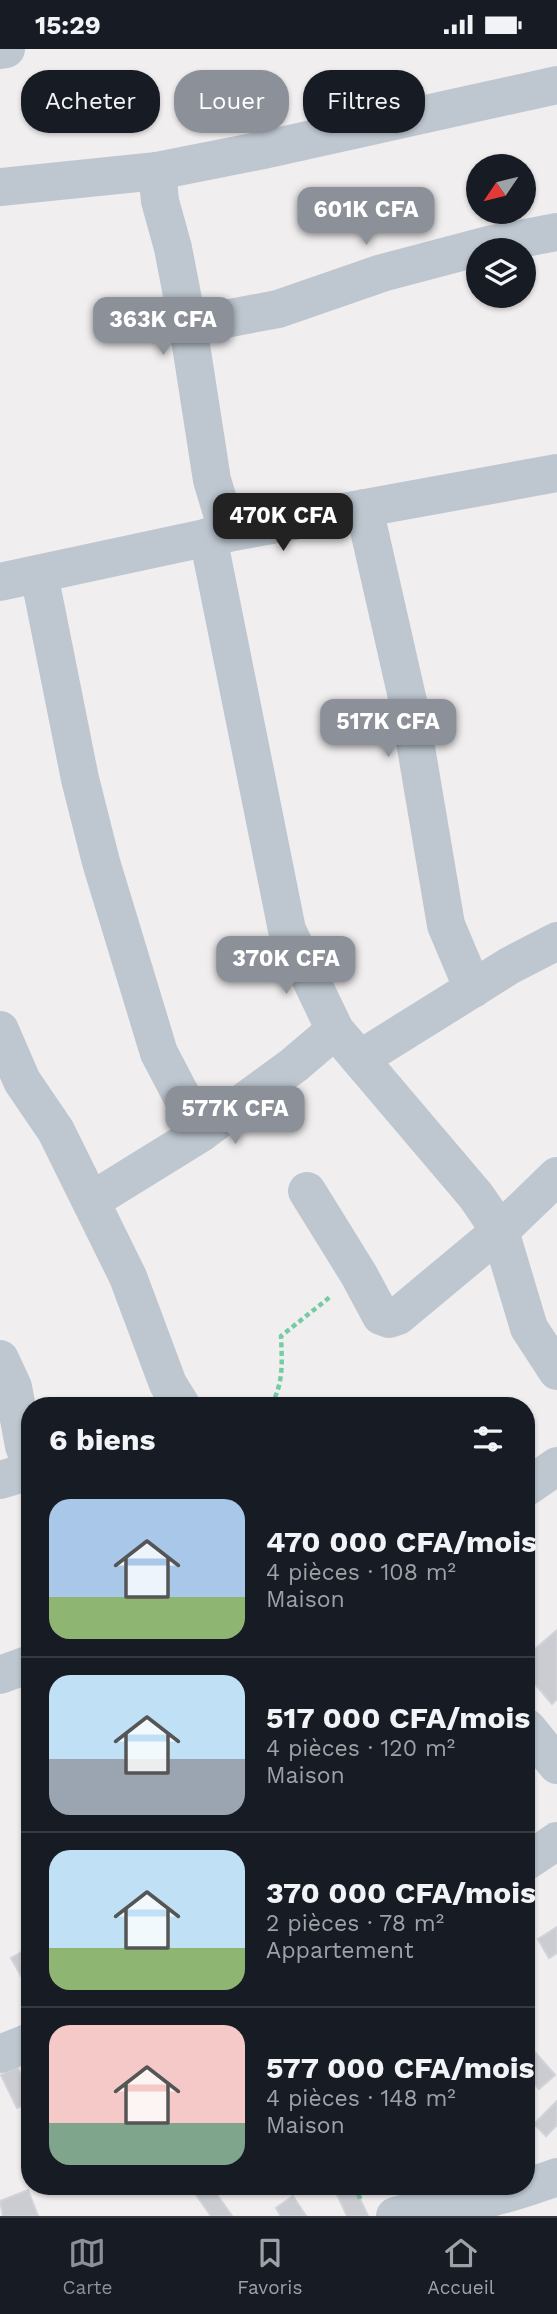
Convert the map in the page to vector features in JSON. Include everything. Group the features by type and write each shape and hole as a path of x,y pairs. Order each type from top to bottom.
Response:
{"street":[{"path":"0,50 6,49"},
{"path":"0,187 157,171 557,85"},
{"path":"157,171 160,201 173,248 188,325 218,535 287,930 335,1030 476,1196 500,1231 529,1328 557,1371"},
{"path":"188,325 278,309 396,269 488,245 557,232"},
{"path":"0,582 218,535 557,473"},
{"path":"363,508 409,706 446,925 473,989"},
{"path":"39,574 80,779 109,888 159,1053 201,1133"},
{"path":"360,1059 509,966 557,941"},
{"path":"0,1030 9,1072 22,1081 56,1131 128,1277 168,1384 176,1397"},
{"path":"91,1201 201,1133 294,1065 335,1030"},
{"path":"307,1191 381,1316 390,1319 398,1316 500,1231 557,1176"},
{"path":"0,1359 13,1387 21,1430"},
{"path":"535,1481 557,1466"},
{"path":"0,1480 21,1474"},
{"path":"0,1675 21,1667"},
{"path":"535,1738 557,1765"},
{"path":"535,1856 557,1841"},
{"path":"0,2054 21,2046"},
{"path":"535,2185 557,2177"},
{"path":"395,2216 501,2195"}],"path":[{"path":"276,1397 282,1375 281,1336 359,1275"}],"building":[{"path":"557,1630 557,1699 552,1704 535,1684 535,1649"},
{"path":"557,1927 557,1953 549,1958 538,1939"},
{"path":"21,1952 21,1976 11,1958"},
{"path":"535,2052 555,2075 539,2089 535,2085"},
{"path":"17,2067 21,2075 21,2106 17,2108 1,2075"},
{"path":"557,2101 557,2125 546,2136 535,2123"},
{"path":"21,2193 21,2195 30,2195 38,2216 3,2216 0,2201"},
{"path":"196,2195 217,2195 232,2216 211,2216"},
{"path":"337,2195 358,2195 368,2216 347,2216"},
{"path":"293,2196 306,2216 281,2216 276,2208"}]}
